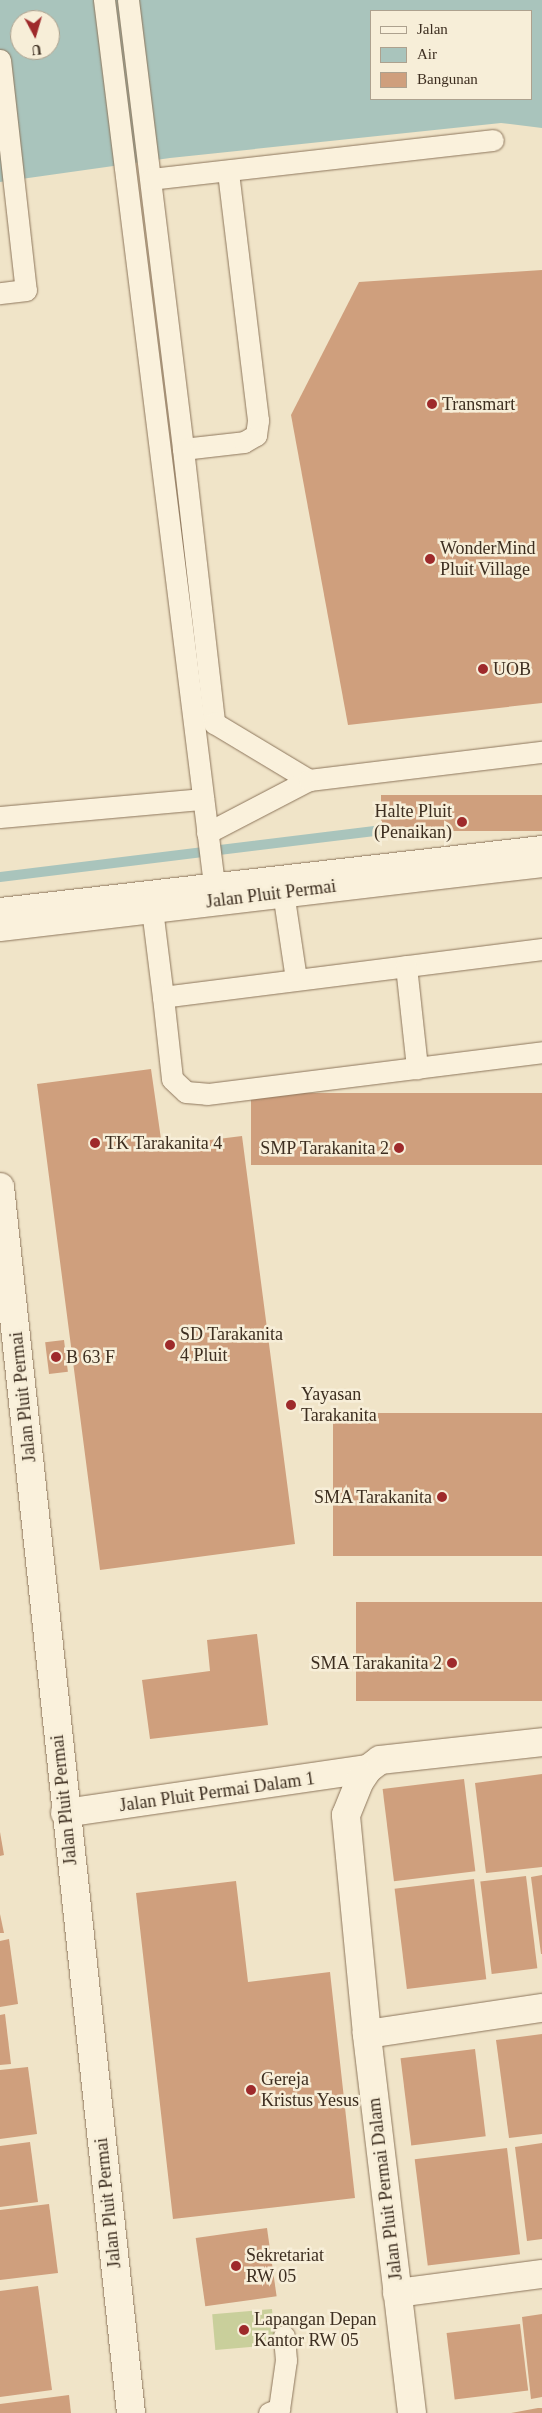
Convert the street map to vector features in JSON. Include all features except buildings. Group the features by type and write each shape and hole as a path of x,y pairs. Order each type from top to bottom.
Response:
{"street":[{"name":"Jalan Pluit Permai","path":"0,928 152,909 214,883 283,892 542,862"},
{"name":"Jalan Pluit Permai","path":"0,1187 7,1298 131,2413"},
{"name":"Jalan Pluit Permai Dalam 1","path":"65,1813 368,1769 380,1760 542,1742"},
{"name":"Jalan Pluit Permai Dalam","path":"368,1769 352,1796 346,1815 367,2034 412,2413"},
{"path":"367,2034 542,2008"},
{"path":"397,2293 542,2274"}],"lane":[{"path":"104,0 214,883"},
{"path":"128,0 151,174 214,723 309,780"},
{"path":"0,60 26,290 0,293"},
{"path":"151,174 228,171 493,140"},
{"path":"183,449 244,442 256,435 258,420 228,171"},
{"path":"208,837 309,780 542,752"},
{"path":"0,817 203,798"},
{"path":"0,908 214,883 352,870 542,846"},
{"path":"283,892 296,979"},
{"path":"152,909 172,1079 186,1092 208,1094 542,1052"},
{"path":"162,997 542,949"},
{"path":"406,966 417,1068"},
{"path":"270,2413 279,2409 286,2360 284,2336"}],"green space":[{"name":"Lapangan Depan Kantor RW 05","path":"272,2309 275,2345 215,2350 212,2314"}],"water":[{"path":"0,0 542,0 542,128 501,123 170,158 0,182"}],"waterway":[{"path":"0,877 397,828"}],"place":[{"name":"Transmart","path":"432,404"},
{"name":"WonderMind Pluit Village","path":"430,559"},
{"name":"UOB","path":"483,669"},
{"name":"Halte Pluit (Penaikan)","path":"462,822"},
{"name":"TK Tarakanita 4","path":"95,1143"},
{"name":"SMP Tarakanita 2","path":"399,1148"},
{"name":"SD Tarakanita 4 Pluit","path":"170,1345"},
{"name":"B 63 F","path":"56,1357"},
{"name":"Yayasan Tarakanita","path":"291,1405"},
{"name":"SMA Tarakanita","path":"442,1497"},
{"name":"SMA Tarakanita 2","path":"452,1663"},
{"name":"Gereja Kristus Yesus","path":"251,2090"},
{"name":"Sekretariat RW 05","path":"236,2266"},
{"name":"Lapangan Depan Kantor RW 05","path":"244,2330"}]}
